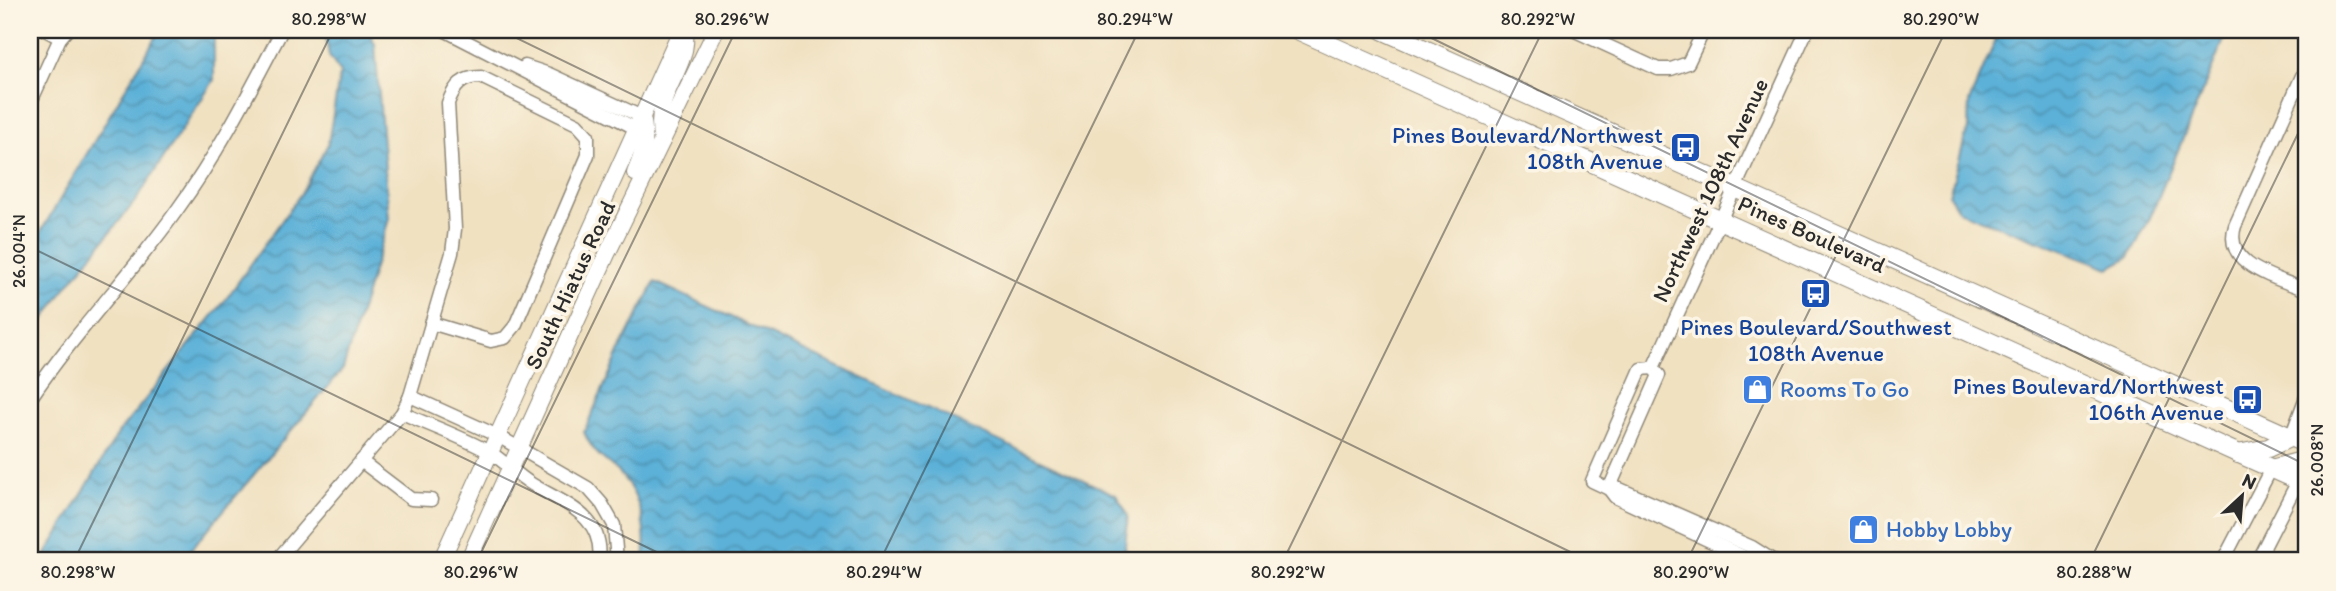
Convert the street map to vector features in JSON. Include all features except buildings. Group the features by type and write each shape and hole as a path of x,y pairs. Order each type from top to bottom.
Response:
{"highway":[{"name":"Pines Boulevard","path":"1297,30 2302,483"},
{"name":"Pines Boulevard","path":"1382,30 2299,441"},
{"path":"2238,454 2299,441"},
{"path":"2271,468 2306,460"}],"main road":[{"name":"South Hiatus Road","path":"442,561 683,30"},
{"path":"662,141 658,121 660,107 687,44 683,30"},
{"name":"South Hiatus Road","path":"468,561 607,254 716,30"},
{"path":"607,254 612,222 644,154 646,136 640,123"}],"street":[{"path":"30,104 63,34 45,30"},
{"path":"30,399 89,317 178,209 234,119 282,30"},
{"path":"443,30 511,62 549,74 640,123"},
{"path":"1573,30 1658,69 1671,69 1688,63 1704,30"},
{"name":"Northwest 108th Avenue","path":"1653,368 1732,188 1807,30"},
{"path":"2306,67 2231,236 2233,249 2248,264 2306,290"},
{"path":"281,559 402,413 410,396 431,323 452,253 455,229 449,103 454,87 468,77 481,77 577,124 588,136 588,155 516,326 505,338 491,341 431,323"},
{"name":"Northwest 108th Avenue","path":"1653,368 1659,375 1609,489 1592,481 1641,369 1653,368"},
{"path":"410,396 498,436 537,461 581,483 596,495 614,525 617,561"},
{"path":"2299,441 2306,397"},
{"path":"402,413 491,453 530,484 558,496 582,513 596,534 601,549 599,561"},
{"path":"2299,441 2306,422"},
{"path":"361,461 411,499 431,500"},
{"path":"2223,561 2271,468"},
{"path":"2257,561 2302,483"},
{"path":"1609,489 1615,497 1753,561"},
{"path":"1609,489 1620,489 1752,547 1774,561"}],"water":[{"path":"160,30 218,30 214,36 214,80 137,199 65,289 30,340 30,250"},
{"path":"325,30 368,30 375,44 389,219 343,369 181,561 42,561 119,432 224,302 302,192 328,144 340,72 329,56"},
{"path":"2000,30 2228,30 2149,220 2129,257 2109,268 1959,211 1949,195 1968,128 1969,102"},
{"path":"655,282 1116,495 1128,515 1125,547 1130,561 644,561 644,528 635,496 623,477 593,448 584,432 621,348"}],"place":[{"name":"Pines Boulevard/Northwest 108th Avenue","path":"1686,148"},
{"name":"Pines Boulevard/Southwest 108th Avenue","path":"1816,293"},
{"name":"Rooms To Go","path":"1757,389"},
{"name":"Pines Boulevard/Northwest 106th Avenue","path":"2247,399"},
{"name":"Hobby Lobby","path":"1863,529"}]}
